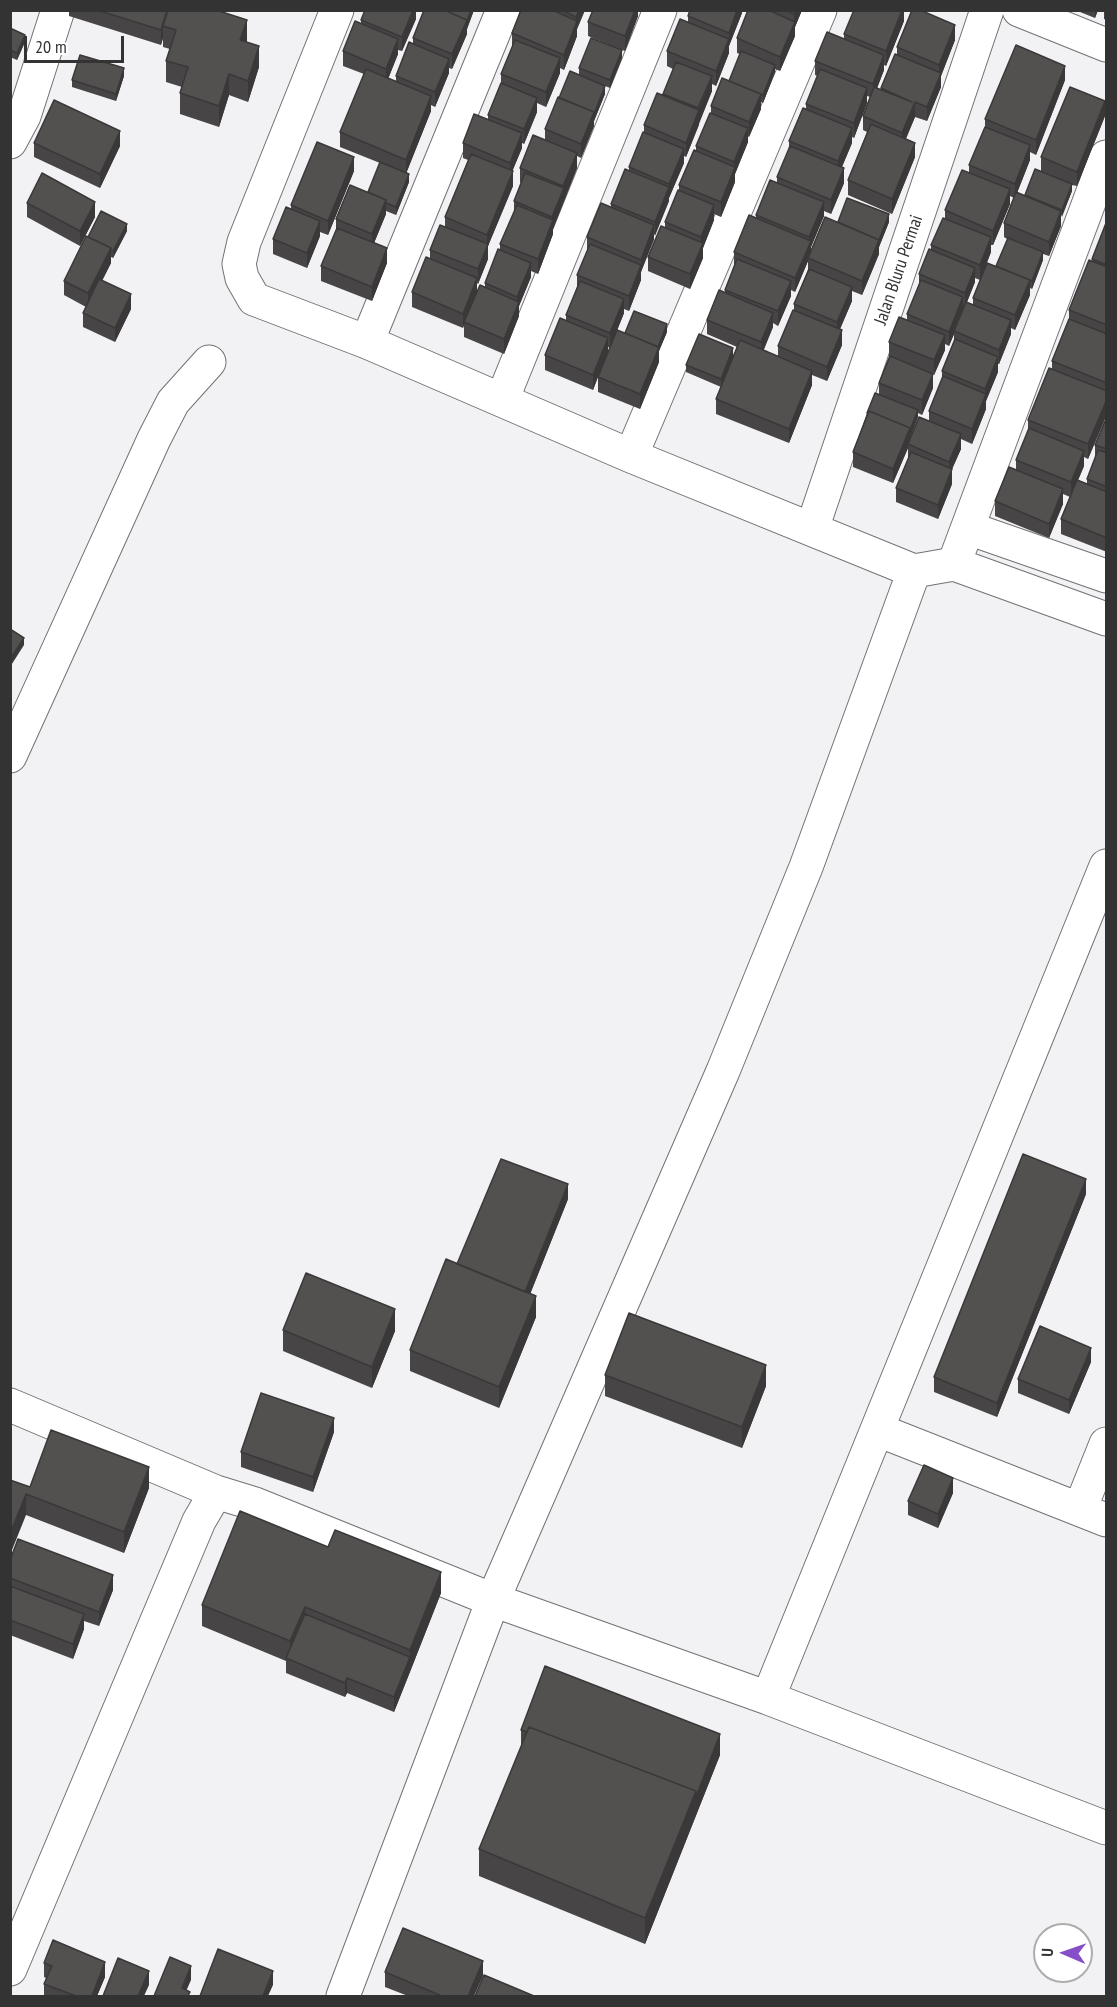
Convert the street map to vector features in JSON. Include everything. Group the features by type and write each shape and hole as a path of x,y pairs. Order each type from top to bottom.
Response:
{"street":[{"path":"10,142 24,116 58,10"},
{"path":"337,10 244,242 239,264 242,278 254,299 367,342 631,456 914,571 954,564 1107,619"},
{"path":"367,342 503,10"},
{"path":"502,400 660,10"},
{"path":"631,456 820,10"},
{"path":"1018,10 1107,45"},
{"name":"Jalan Bluru Permai","path":"812,529 971,25"},
{"path":"954,564 1107,157"},
{"path":"10,756 153,439 173,402 209,362"},
{"path":"968,528 1107,576"},
{"path":"343,1996 493,1600 723,1071 806,867 914,571"},
{"path":"768,1698 1107,866"},
{"path":"10,1405 216,1492 255,1504 493,1600 768,1698 1107,1828"},
{"path":"878,1430 1093,1514 1107,1444"},
{"path":"10,1969 199,1521 216,1492"}],"building":[{"path":"97,10 167,10 161,30"},
{"path":"168,10 216,10 247,20 240,40 259,46 248,81 229,74 219,106 180,93 188,67 166,61 176,30 163,26"},
{"path":"365,10 413,10 402,37 361,20"},
{"path":"424,10 444,10 467,20 452,54 413,38"},
{"path":"444,10 471,10 467,21"},
{"path":"521,10 552,10 577,21 564,55 512,33"},
{"path":"561,10 579,10 576,17"},
{"path":"593,10 635,10 625,36 588,22"},
{"path":"690,10 737,10 729,33 688,16"},
{"path":"748,10 768,10 795,22 780,57 737,38"},
{"path":"854,10 902,10 886,51 844,34"},
{"path":"912,10 920,10 955,25 939,65 897,47"},
{"path":"680,19 729,39 716,71 667,51"},
{"path":"355,21 398,39 386,69 343,51"},
{"path":"10,28 25,35 17,53 10,50"},
{"path":"827,32 884,55 873,84 815,61"},
{"path":"591,38 622,50 610,80 579,68"},
{"path":"515,40 560,58 546,92 501,74"},
{"path":"409,42 449,59 435,92 396,76"},
{"path":"1016,45 1065,66 1036,140 985,119"},
{"path":"741,51 775,65 763,95 729,81"},
{"path":"895,54 941,73 927,107 915,102 902,133 863,116 874,87 912,102 881,88"},
{"path":"80,55 124,68 116,94 72,80"},
{"path":"676,62 712,76 698,108 663,94"},
{"path":"366,69 431,96 406,160 340,132"},
{"path":"820,69 867,88 854,123 806,104"},
{"path":"570,71 605,86 594,114 594,112 559,98"},
{"path":"722,78 761,94 749,122 711,106"},
{"path":"501,83 537,98 524,129 488,115"},
{"path":"1070,87 1105,101 1077,172 1041,157"},
{"path":"657,93 699,110 686,143 644,125"},
{"path":"558,97 594,112 581,144 545,129"},
{"path":"54,100 120,131 100,174 34,143"},
{"path":"803,108 852,128 838,161 789,141"},
{"path":"710,113 748,128 734,162 696,146"},
{"path":"474,114 522,133 510,163 463,143"},
{"path":"871,124 915,143 892,199 848,180"},
{"path":"985,127 1030,145 1015,184 969,165"},
{"path":"643,132 684,149 669,184 629,167"},
{"path":"533,135 577,153 563,186 520,168"},
{"path":"317,142 354,157 328,221 291,205"},
{"path":"790,146 844,168 831,200 777,177"},
{"path":"694,150 735,167 721,202 679,185"},
{"path":"471,154 513,171 487,235 445,217"},
{"path":"380,162 409,174 396,207 368,192"},
{"path":"625,169 669,187 655,222 611,204"},
{"path":"1035,169 1072,184 1062,210 1025,195"},
{"path":"962,170 1010,189 993,231 945,210"},
{"path":"42,173 95,202 80,231 27,203"},
{"path":"525,173 564,188 552,217 514,201"},
{"path":"770,180 824,202 809,237 756,215"},
{"path":"350,185 386,200 372,234 336,219"},
{"path":"678,190 714,205 701,237 665,222"},
{"path":"1016,192 1061,211 1049,242 1004,223"},
{"path":"847,198 889,214 879,240 838,222"},
{"path":"601,203 654,225 641,260 587,237"},
{"path":"517,205 553,220 538,259 500,244"},
{"path":"286,207 320,221 307,253 273,239"},
{"path":"101,211 127,224 113,251 88,237"},
{"path":"749,215 811,241 795,278 734,252"},
{"path":"825,217 879,240 862,281 808,258"},
{"path":"943,218 991,237 980,265 931,245"},
{"path":"1107,223 1107,265 1092,259"},
{"path":"440,225 488,244 478,269 430,250"},
{"path":"661,226 703,243 690,274 648,257"},
{"path":"337,228 387,248 372,287 321,266"},
{"path":"86,236 111,248 88,293 64,281"},
{"path":"1008,238 1043,252 1032,281 996,266"},
{"path":"590,244 641,265 629,296 577,275"},
{"path":"498,249 531,263 517,297 485,283"},
{"path":"929,249 975,268 965,293 919,274"},
{"path":"426,257 477,278 463,314 412,292"},
{"path":"737,259 791,281 778,311 725,290"},
{"path":"1089,260 1107,267 1107,325 1069,310"},
{"path":"987,263 1030,280 1015,315 973,298"},
{"path":"809,269 852,287 837,322 794,304"},
{"path":"99,279 131,294 115,328 83,313"},
{"path":"921,280 963,297 949,332 907,314"},
{"path":"580,281 624,299 610,333 566,315"},
{"path":"480,285 519,302 504,339 464,322"},
{"path":"719,290 773,313 761,342 707,320"},
{"path":"966,302 1011,320 999,350 954,331"},
{"path":"793,310 842,330 827,367 778,346"},
{"path":"634,311 667,324 658,347 625,333"},
{"path":"899,317 945,335 934,360 889,342"},
{"path":"560,318 608,338 593,375 545,355"},
{"path":"1069,319 1107,334 1107,383 1052,361"},
{"path":"617,330 659,347 640,394 598,377"},
{"path":"699,334 733,348 721,379 686,365"},
{"path":"955,339 998,357 985,389 942,371"},
{"path":"740,340 812,371 789,429 716,399"},
{"path":"890,356 933,374 922,400 879,383"},
{"path":"1049,368 1107,391 1107,399 1088,444 1028,420"},
{"path":"943,376 986,394 972,429 929,411"},
{"path":"875,393 918,410 910,430 910,428 869,411 867,413"},
{"path":"869,411 910,428 893,469 853,452"},
{"path":"919,417 961,434 949,462 908,444"},
{"path":"1107,421 1107,449 1095,445"},
{"path":"1029,428 1084,451 1071,482 1016,460"},
{"path":"1098,450 1107,453 1107,487 1087,479"},
{"path":"911,452 952,469 938,505 896,488"},
{"path":"1009,467 1063,489 1049,524 995,501"},
{"path":"1077,480 1107,492 1107,538 1061,519"},
{"path":"10,629 24,638 10,659"},
{"path":"1023,1154 1086,1179 997,1403 934,1377"},
{"path":"501,1159 568,1184 525,1292 457,1264"},
{"path":"446,1259 536,1296 499,1387 410,1350"},
{"path":"306,1273 395,1309 372,1367 283,1330"},
{"path":"629,1313 766,1365 742,1427 605,1375"},
{"path":"1040,1326 1091,1348 1069,1400 1018,1379"},
{"path":"261,1393 334,1418 313,1477 241,1452"},
{"path":"51,1430 149,1467 124,1532 26,1494 10,1534 10,1480 30,1487"},
{"path":"924,1465 953,1478 938,1514 908,1501"},
{"path":"240,1511 328,1547 335,1530 441,1572 410,1650 305,1607 290,1641 202,1605"},
{"path":"18,1539 113,1575 99,1612 10,1578 10,1560"},
{"path":"10,1586 84,1614 73,1644 10,1620"},
{"path":"305,1614 410,1657 394,1697 347,1678 345,1683 286,1658"},
{"path":"545,1666 720,1734 696,1797 696,1791 529,1727 527,1732 521,1730"},
{"path":"529,1727 696,1791 645,1918 479,1849"},
{"path":"403,1928 483,1961 468,1996 442,1996 385,1972"},
{"path":"53,1940 105,1962 92,1996 76,1996 44,1984 52,1966 44,1963"},
{"path":"218,1949 273,1971 263,1996 200,1996"},
{"path":"170,1957 191,1966 182,1988 190,1992 188,1996 154,1996"},
{"path":"118,1958 149,1971 138,1996 103,1996"},
{"path":"484,1975 534,1996 475,1996"}]}
